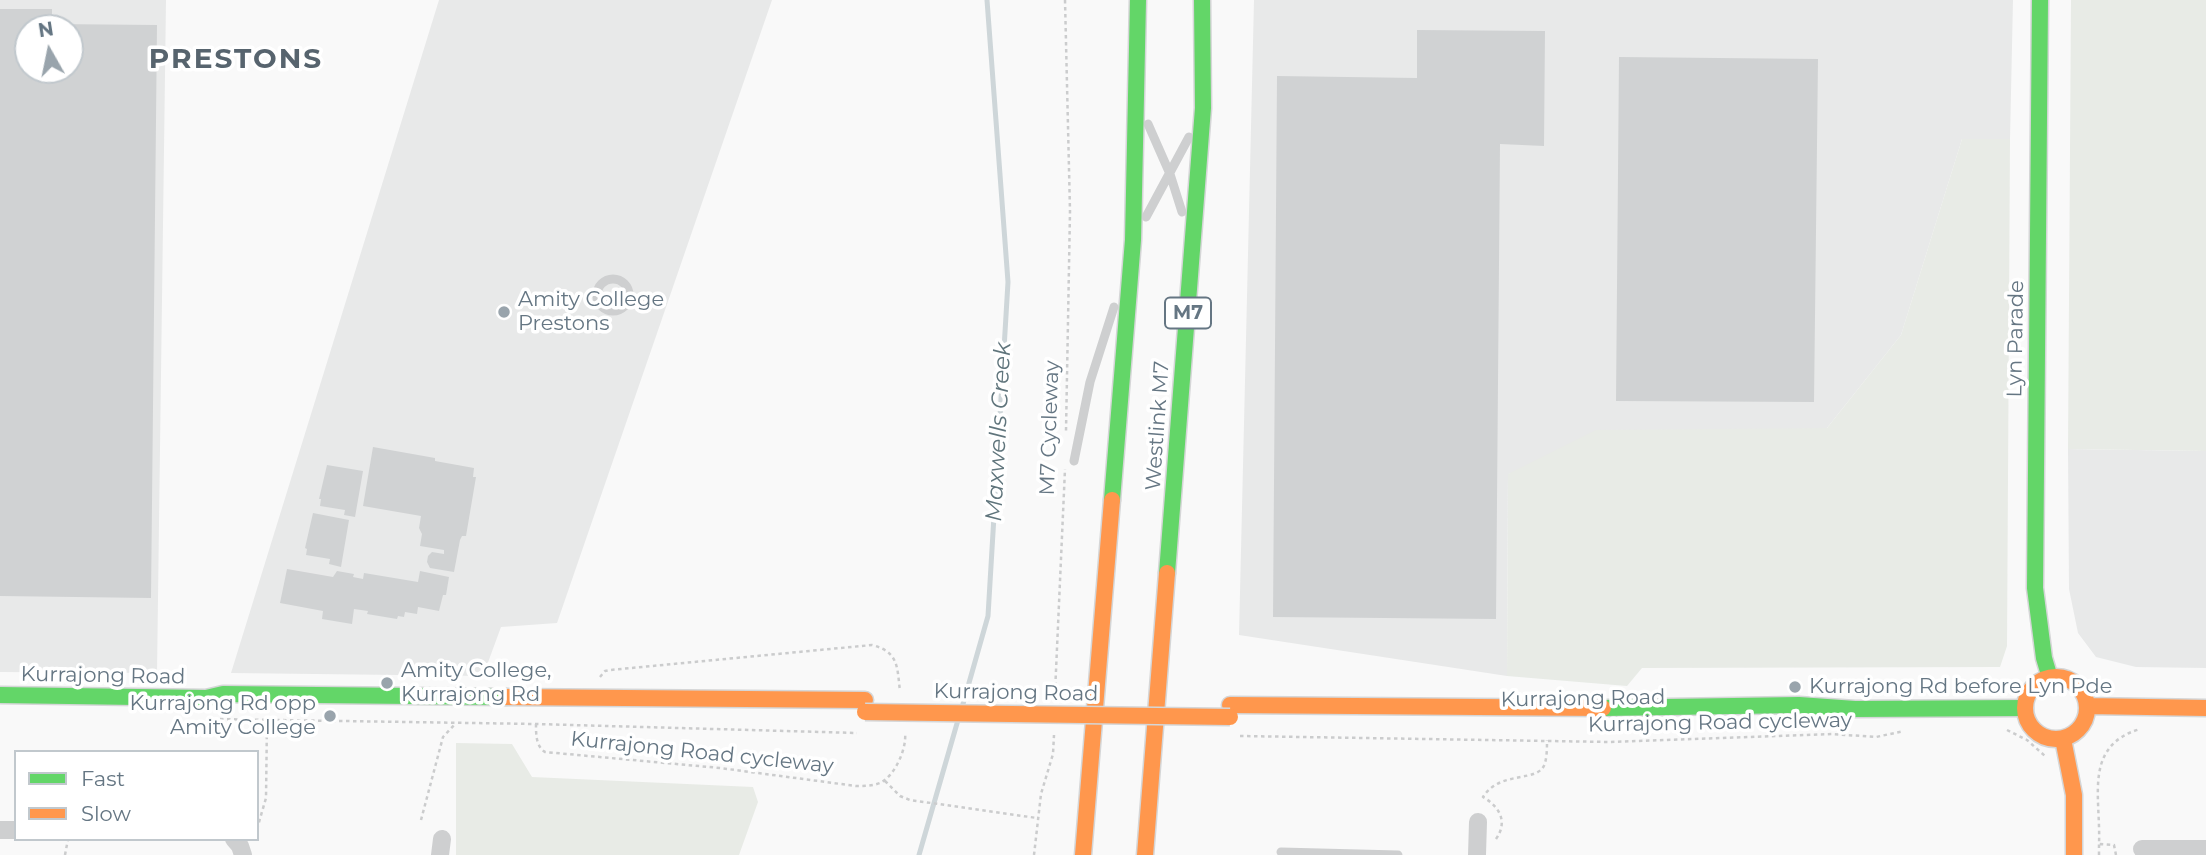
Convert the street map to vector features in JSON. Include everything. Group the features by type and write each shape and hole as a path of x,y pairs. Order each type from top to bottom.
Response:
{"main road":[{"name":"Westlink M7","path":"1083,855 1132,245 1138,100 1138,0"},
{"name":"Westlink M7","path":"1146,855 1203,108 1202,0"},
{"name":"Lyn Parade","path":"2040,0 2035,588 2044,658 2050,678"},
{"path":"2050,678 2063,678 2075,683 2084,693 2088,706 2080,729 2063,738 2051,739 2039,734 2031,726 2025,708 2030,691 2050,678"},
{"name":"Kurrajong Road","path":"0,695 206,698 223,694 1230,711 1799,705 1826,709 1937,706 2025,708"},
{"path":"2088,706 2206,708"},
{"path":"2063,738 2074,795 2074,855"},
{"path":"1152,855 1153,762"},
{"path":"1087,812 1089,855"}],"street":[{"path":"1477,855 1478,822"},
{"path":"2142,849 2206,849"}],"lane":[{"path":"1138,100 1170,174 1193,246"},
{"path":"1119,289 1132,245 1203,108"},
{"path":"1069,460 1115,303"},
{"path":"1281,852 1398,855"}],"path":[{"name":"M7 Cycleway","path":"1065,0 1070,211 1066,433"},
{"name":"M7 Cycleway","path":"1055,701 1069,460"},
{"name":"Kurrajong Road cycleway","path":"208,719 536,724 865,734"},
{"path":"259,822 266,798 267,720"},
{"path":"421,820 443,737 456,723"},
{"name":"Kurrajong Road cycleway","path":"536,724 537,740 545,752 681,764 856,786 867,786 884,780 910,800 1037,818"},
{"path":"2099,855 2098,783 2101,760 2107,748 2130,732 2150,727"},
{"path":"1034,855 1037,818 1053,754 1055,728"},
{"path":"1997,728 2018,734 2046,757"},
{"name":"Kurrajong Road cycleway","path":"1230,736 1677,740 1832,734 1876,737 1905,731"},
{"path":"1493,844 1503,824 1498,808 1483,797 1495,784 1505,779 1536,774 1542,769 1546,762 1547,740"},
{"path":"2099,844 2114,845 2116,855"}],"shaded area":[{"path":"0,0 166,0 157,673 0,672"},
{"name":"Amity College Prestons","path":"439,0 772,0 557,623 501,627 483,676 231,673"},
{"path":"1254,0 2013,0 2010,139 1962,139 1901,335 1823,433 1508,474 1507,676 1239,635"},
{"path":"2071,0 2206,0 2206,451 2068,449"},
{"path":"1962,139 2010,139 2007,646 2000,667 1642,668 1627,686 1507,676 1508,474 1596,430 1827,428 1901,335"},
{"path":"2068,449 2206,451 2206,668 2136,667 2096,657 2078,633 2069,589"},
{"path":"456,743 512,744 532,777 753,787 758,802 739,855 456,855"}],"building":[{"path":"0,9 52,9 52,14 14,14 14,84 84,84 84,24 157,25 151,598 0,596"},
{"path":"1417,30 1545,31 1544,146 1500,144 1496,619 1273,617 1277,76 1417,78"},
{"path":"1619,57 1818,59 1814,402 1616,401"},
{"path":"373,447 474,468 473,477 476,477 466,536 462,536 460,540 454,572 430,568 428,556 432,552 444,554 444,550 420,546 421,516 363,506"},
{"path":"327,465 363,471 355,517 344,515 345,510 320,506 319,499"},
{"path":"313,513 349,520 341,567 329,564 330,559 306,555 305,548"},
{"path":"287,569 333,577 337,571 354,574 353,577 363,579 364,573 418,582 420,571 449,577 446,595 443,595 439,611 418,607 417,614 405,612 404,617 398,616 397,619 354,609 352,624 322,619 323,611 280,603"}],"waterway":[{"name":"Maxwells Creek","path":"963,704 988,616 1008,282 987,0"},
{"name":"Maxwells Creek","path":"919,855 958,720"}],"traffic: fast":[{"path":"1112,500 1133,240 1138,0"},
{"path":"1167,573 1203,108 1202,0"},
{"path":"2040,0 2035,588 2044,658 2050,678"},
{"path":"0,695 206,698 223,694 506,697"},
{"path":"1603,708 1799,705 1855,709 2025,708"}],"traffic: slow":[{"path":"1083,855 1112,500"},
{"path":"1145,855 1167,573"},
{"path":"2050,677 2062,677 2078,686 2085,696 2087,708 2085,720 2078,730 2062,739 2050,739 2039,734 2030,725 2025,714 2025,702 2030,691 2039,682 2050,677"},
{"path":"506,697 865,700"},
{"path":"1230,705 1603,708"},
{"path":"2088,706 2206,708"},
{"path":"865,712 1230,717"},
{"path":"2063,739 2074,795 2074,855"}],"place":[{"name":"Amity College Prestons","path":"504,312"},
{"name":"Amity College, Kurrajong Rd","path":"387,683"},
{"name":"Kurrajong Rd before Lyn Pde","path":"1795,687"},
{"name":"Kurrajong Rd opp Amity College","path":"330,716"}],"district":[{"name":"PRESTONS","path":"236,60"}]}
